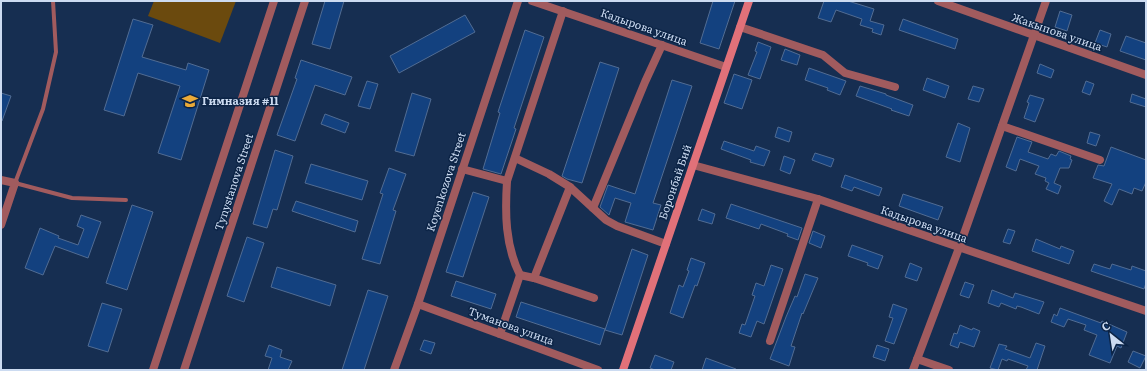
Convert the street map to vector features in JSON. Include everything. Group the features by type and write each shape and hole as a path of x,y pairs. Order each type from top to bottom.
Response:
{"street":[{"name":"Tynystanova Street","path":"153,370 274,1"},
{"name":"Tynystanova Street","path":"184,370 305,1"},
{"name":"Koyenkozova Street","path":"394,370 418,304 518,1"},
{"name":"Кадырова улица","path":"532,1 726,67"},
{"name":"Боронбай Бий","path":"623,370 749,1"},
{"name":"Жакыпова улица","path":"938,1 1146,75"},
{"path":"913,370 960,248 1046,1"},
{"path":"500,334 520,275 514,263 508,238 506,205 507,180 562,11"},
{"path":"740,27 823,55 845,73 895,87"},
{"path":"593,208 644,82 662,45"},
{"path":"1002,126 1100,160"},
{"path":"515,158 549,174 570,187 606,220 617,226 666,244"},
{"name":"Кадырова улица","path":"693,165 818,199 1146,311"},
{"path":"462,169 507,180"},
{"path":"1,180 15,183 1,225"},
{"path":"534,278 570,187"},
{"path":"770,341 818,199"},
{"path":"520,275 534,278 594,298"},
{"name":"Туманова улица","path":"418,304 598,370"},
{"path":"917,359 949,370"}],"lane":[{"path":"53,1 56,52 43,108 15,183 72,198 126,200"}],"shaded area":[{"path":"154,1 236,1 220,43 148,16"}],"building":[{"path":"325,1 344,1 330,49 312,44"},
{"path":"713,1 735,1 719,49 700,43"},
{"path":"824,1 848,1 874,9 870,21 884,25 881,35 872,32 873,29 860,25 862,19 836,10 831,22 818,18"},
{"path":"1060,11 1072,15 1067,31 1055,27"},
{"path":"465,15 475,32 399,73 390,56"},
{"path":"133,19 153,25 142,57 186,70 188,63 209,70 181,160 158,153 180,86 138,73 124,116 104,110"},
{"path":"903,19 958,39 955,49 899,30"},
{"path":"525,30 544,37 514,128 516,129 501,174 483,169 500,113 498,112"},
{"path":"1100,30 1111,34 1107,47 1095,43"},
{"path":"1126,36 1146,43 1146,60 1120,51"},
{"path":"758,42 771,47 760,79 748,75 757,52 755,51"},
{"path":"785,49 800,55 797,65 781,60"},
{"path":"301,60 352,77 345,95 315,85 295,141 277,135 297,79 295,78"},
{"path":"600,62 619,68 582,183 562,176"},
{"path":"1040,64 1054,70 1051,78 1037,73"},
{"path":"809,68 846,81 840,95 827,90 828,88 805,80"},
{"path":"734,74 752,80 742,109 724,103"},
{"path":"927,78 949,86 945,98 923,90"},
{"path":"672,80 692,86 653,203 661,205 653,230 625,222 631,203 615,198 609,215 600,207 608,185 635,194"},
{"path":"367,81 378,84 370,109 358,106"},
{"path":"1086,81 1094,84 1090,95 1082,92"},
{"path":"860,86 886,94 913,105 909,116 856,96"},
{"path":"973,86 984,89 979,102 968,99"},
{"path":"1,93 11,96 2,121 1,120"},
{"path":"412,93 431,99 414,156 395,151"},
{"path":"1132,94 1146,99 1146,107 1130,102"},
{"path":"1030,95 1044,99 1035,122 1024,118"},
{"path":"325,114 349,123 345,133 321,124"},
{"path":"958,123 970,128 960,162 946,157"},
{"path":"778,127 792,132 789,142 775,137"},
{"path":"1090,132 1100,135 1096,146 1087,143"},
{"path":"1017,137 1032,142 1028,152 1048,159 1051,154 1056,156 1059,151 1071,156 1070,159 1072,160 1069,168 1060,168 1054,183 1061,186 1058,194 1046,189 1049,183 1045,181 1046,178 1035,174 1039,166 1020,159 1016,171 1006,167"},
{"path":"724,141 754,151 756,146 770,151 764,166 750,162 751,160 721,149"},
{"path":"1111,147 1146,160 1146,182 1142,191 1134,188 1132,194 1119,189 1112,205 1104,201 1112,184 1093,178 1098,165 1104,166"},
{"path":"275,150 293,156 277,210 273,209 267,228 253,224"},
{"path":"815,153 834,159 831,167 812,160"},
{"path":"784,156 795,160 790,174 780,170"},
{"path":"311,164 368,181 362,200 305,183"},
{"path":"389,168 406,174 393,210 396,211 380,264 362,259 383,194 380,193"},
{"path":"845,175 882,188 879,196 854,187 852,191 841,187"},
{"path":"473,192 489,197 463,277 446,272"},
{"path":"903,194 943,207 938,220 899,206"},
{"path":"296,201 358,221 355,232 292,211"},
{"path":"731,204 802,228 798,240 787,236 788,234 761,224 759,229 726,218"},
{"path":"132,205 153,212 127,290 106,283"},
{"path":"702,209 715,214 712,224 698,220"},
{"path":"81,215 101,222 88,258 55,246 43,275 25,268 40,228 59,236 58,238 78,245 84,229 77,226"},
{"path":"1008,229 1015,231 1010,244 1003,242"},
{"path":"813,231 825,236 821,248 809,243"},
{"path":"247,237 264,243 244,302 227,296"},
{"path":"1036,239 1060,249 1061,246 1074,251 1069,264 1032,251"},
{"path":"852,245 883,256 878,269 867,265 868,263 848,256"},
{"path":"632,249 648,255 622,335 605,330"},
{"path":"691,258 705,263 683,318 670,313 679,285 683,287 689,271 687,270"},
{"path":"910,263 922,268 917,281 905,277"},
{"path":"1094,264 1110,269 1112,264 1131,270 1132,266 1146,271 1146,283 1144,289 1091,271"},
{"path":"771,265 783,269 764,324 757,321 751,337 739,333 742,324 745,325 755,296 752,295 756,283 764,286"},
{"path":"277,267 336,285 330,306 271,287"},
{"path":"805,274 818,278 803,314 802,313 791,346 795,347 789,366 770,359 795,296 797,297"},
{"path":"456,281 496,294 491,309 451,296"},
{"path":"965,282 974,285 969,298 960,295"},
{"path":"368,290 388,296 364,370 342,370"},
{"path":"992,290 1013,298 1015,293 1044,302 1039,314 1021,307 1017,306 1016,309 1001,303 999,307 988,303"},
{"path":"521,302 605,329 600,345 516,317"},
{"path":"102,303 122,309 108,352 88,346"},
{"path":"893,304 907,309 894,344 885,341 893,318 889,317"},
{"path":"1060,308 1101,323 1102,321 1127,332 1121,348 1117,346 1110,363 1089,355 1097,335 1084,330 1086,325 1068,319 1064,327 1051,322 1054,314 1057,316"},
{"path":"960,325 972,330 973,328 980,331 974,347 960,342 958,348 950,345 954,333 957,334"},
{"path":"424,340 435,343 431,354 420,350"},
{"path":"1036,343 1045,346 1037,370 1026,370 1028,366 1008,359 1007,361 1002,359 998,370 990,368 999,344 1007,346 1005,349 1030,358"},
{"path":"269,345 282,350 280,357 292,361 288,370 268,370 272,358 265,356"},
{"path":"877,345 889,349 885,361 873,357"},
{"path":"1133,351 1146,356 1140,368 1128,362"},
{"path":"655,355 674,362 671,370 655,370 650,368"},
{"path":"706,358 736,369 702,370"}],"place":[{"name":"Гимназия #11","path":"190,101"}]}
